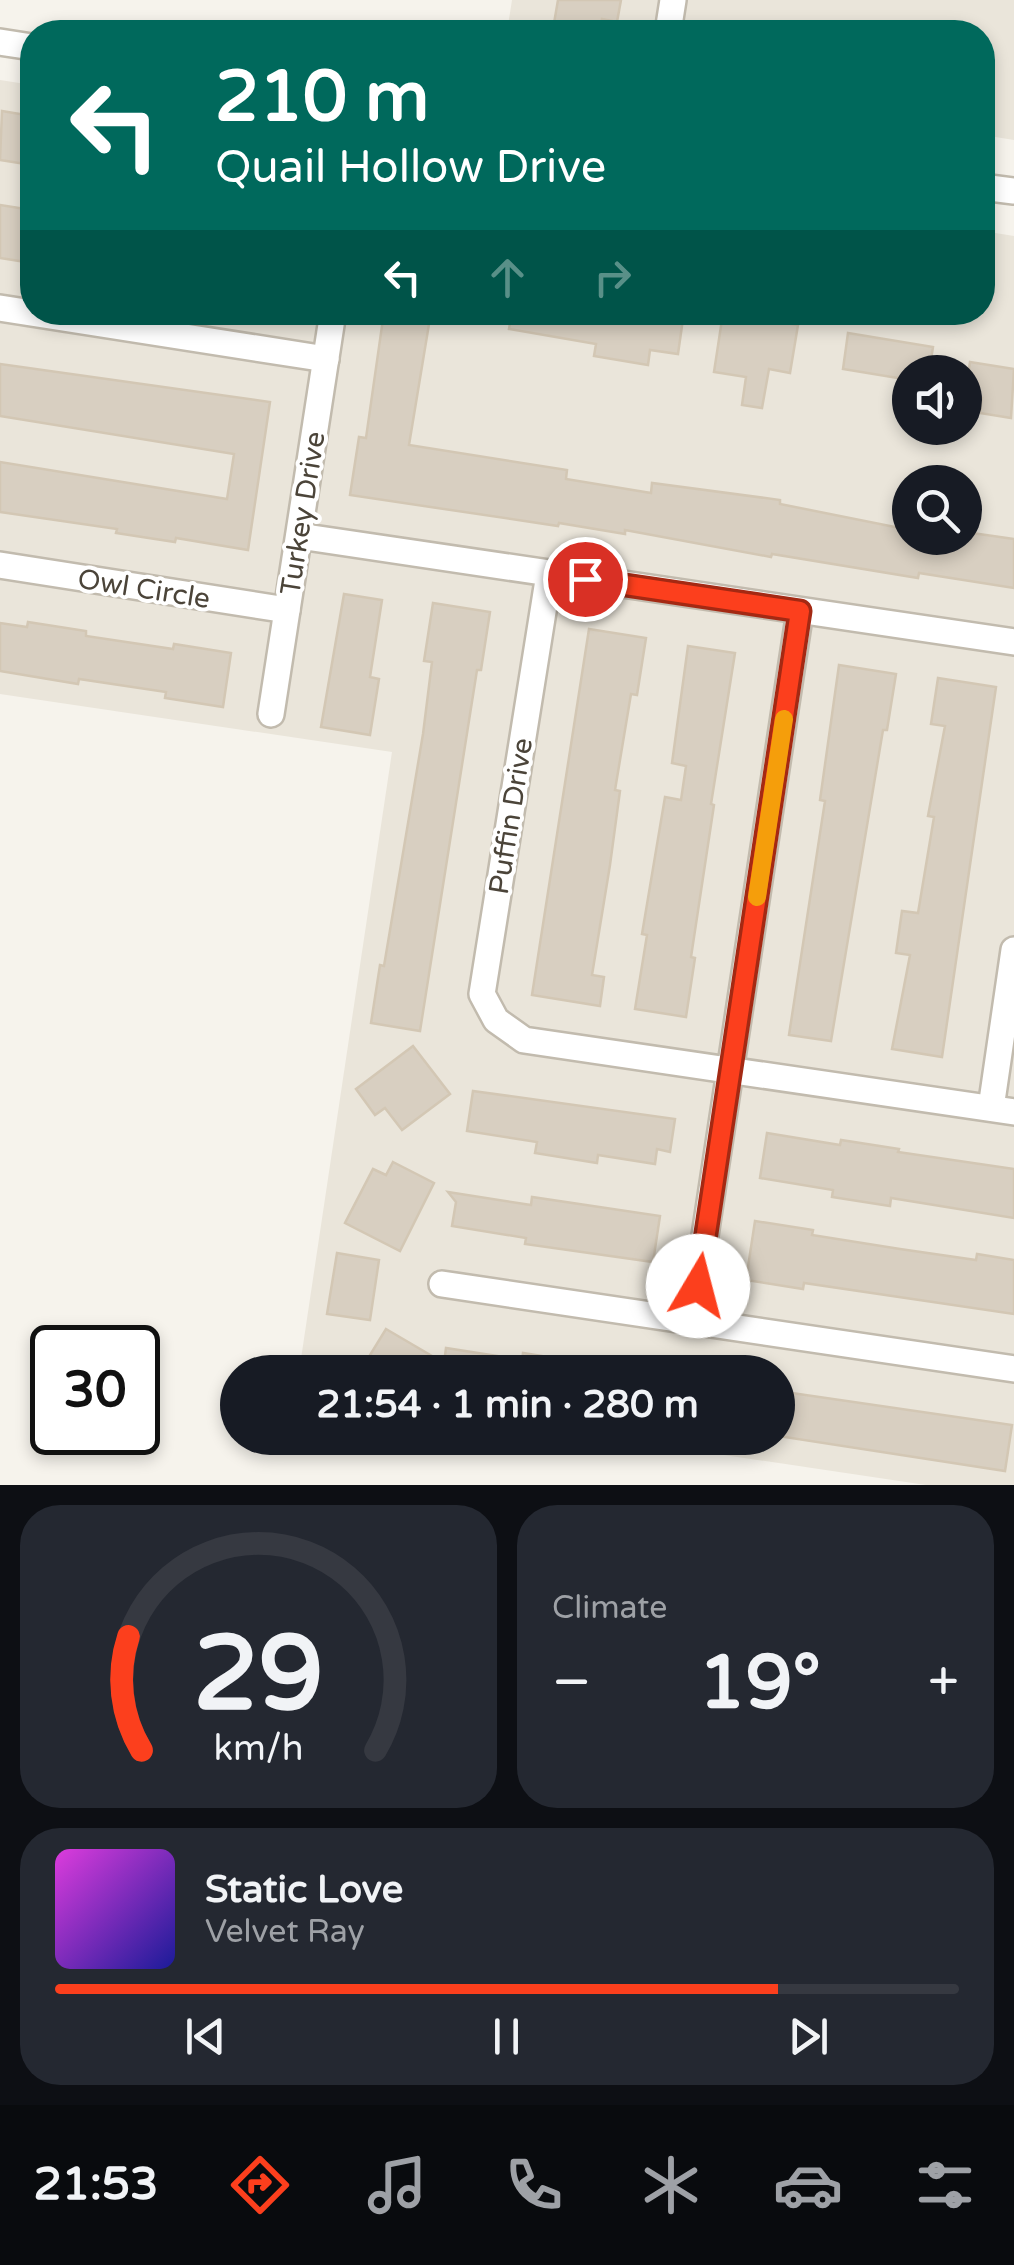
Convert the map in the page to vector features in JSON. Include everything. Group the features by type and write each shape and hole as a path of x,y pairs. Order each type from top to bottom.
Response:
{"street":[{"path":"107,325 326,360"},
{"name":"Turkey Drive","path":"272,714 331,325"},
{"path":"298,536 1014,642"},
{"name":"Owl Circle","path":"0,566 287,610"},
{"name":"Puffin Drive","path":"549,574 482,994 496,1020 524,1040 731,1071"},
{"path":"692,1322 800,611"},
{"path":"731,1071 1002,1110 1014,950"},
{"path":"442,1284 1014,1369"}],"shaded area":[{"path":"512,0 1014,0 1014,140 995,137 995,20 509,20"},
{"path":"0,80 20,83 20,325 995,325 995,233 1014,236 1014,1485 926,1485 724,1455 795,1455 795,1355 302,1355 392,752 0,694"}],"building":[{"path":"558,0 621,0 617,20 555,20"},
{"path":"2,111 20,114 20,163 0,160"},
{"path":"0,205 20,208 20,261 0,258"},
{"path":"382,325 429,325 409,445 567,470 566,479 651,493 652,483 780,500 780,504 892,526 892,555 982,555 982,534 1014,539 1014,588 919,573 918,578 772,554 771,557 625,530 625,534 559,523 558,526 350,495 359,437 366,438"},
{"path":"510,325 682,325 678,354 650,350 648,365 594,356 596,344 509,329"},
{"path":"721,325 798,325 790,373 769,369 762,408 742,405 746,377 714,372"},
{"path":"848,333 933,347 932,355 892,355 892,377 843,369"},
{"path":"0,364 270,402 248,550 116,533 117,529 0,512 0,462 227,499 234,454 0,416"},
{"path":"982,364 1014,369 1011,418 982,413"},
{"path":"344,594 382,600 370,677 379,679 370,735 321,727"},
{"path":"433,603 490,612 481,670 477,670 420,1031 371,1023 423,734 432,662 424,661"},
{"path":"28,622 86,631 86,636 231,653 223,707 165,698 166,692 79,679 78,684 0,671 0,623 27,627"},
{"path":"589,629 646,638 637,695 631,694 615,790 620,791 592,975 604,977 600,1006 532,995"},
{"path":"688,646 735,653 711,804 714,805 686,1017 635,1009 647,935 642,934 665,797 681,800 686,766 672,763"},
{"path":"839,665 896,674 887,730 883,730 831,1041 789,1035 825,801 820,800"},
{"path":"938,678 996,687 942,1057 892,1049 910,955 896,953 902,911 918,913 934,817 928,816 945,726 931,724"},
{"path":"413,1046 450,1094 402,1130 385,1108 375,1115 356,1089"},
{"path":"473,1091 675,1119 670,1152 657,1149 655,1164 598,1155 597,1163 535,1153 537,1142 467,1131"},
{"path":"767,1133 840,1145 841,1140 1014,1169 1014,1218 891,1198 890,1206 832,1197 833,1190 760,1178"},
{"path":"393,1162 434,1183 400,1251 345,1223 373,1169 386,1175"},
{"path":"448,1192 531,1205 532,1197 660,1216 653,1262 525,1244 526,1238 452,1226 456,1202"},
{"path":"755,1221 900,1249 976,1260 977,1254 1014,1260 1014,1314 804,1283 803,1289 746,1280"},
{"path":"337,1253 379,1260 370,1320 327,1314"},
{"path":"386,1329 430,1355 370,1355"},
{"path":"446,1348 490,1355 445,1355"},
{"path":"795,1393 1012,1425 1005,1471 795,1439"}],"slow traffic":[{"path":"757,897 784,719"}],"route":[{"path":"585,579 800,611 698,1286"}]}
